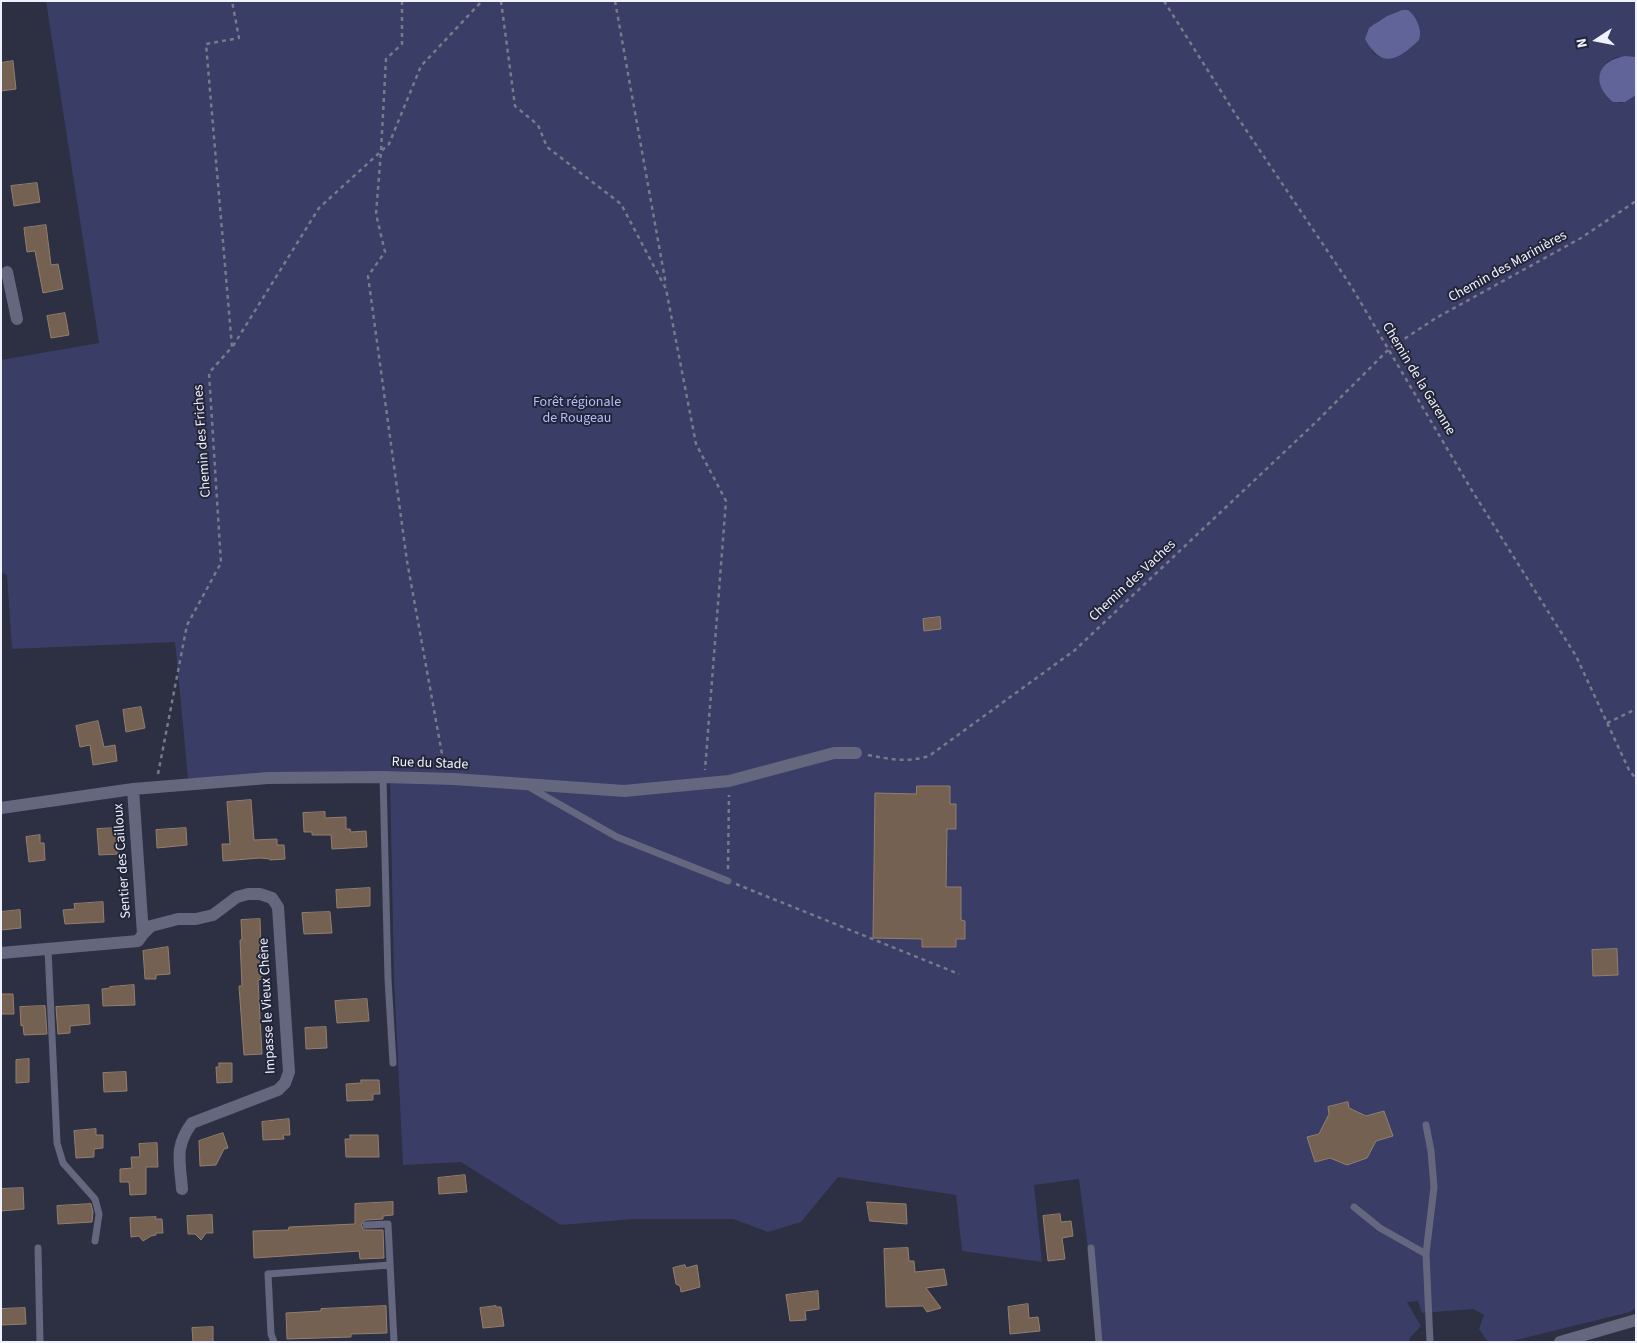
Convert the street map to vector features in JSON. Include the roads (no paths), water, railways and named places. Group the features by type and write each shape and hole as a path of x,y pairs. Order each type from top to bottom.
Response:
{"street":[{"path":"7,272 6,291 17,319"},
{"name":"Rue du Stade","path":"1,808 133,789 268,778 447,778 624,791 729,781 834,753 856,753"},
{"name":"Sentier des Cailloux","path":"1,954 138,941 143,934 133,789"},
{"name":"Impasse le Vieux Chêne","path":"143,934 151,926 178,919 196,919 213,915 237,897 248,894 260,894 272,898 278,907 289,1072 285,1083 278,1090 192,1123 183,1135 180,1146 182,1189"},
{"path":"1560,1342 1636,1320"}],"lane":[{"path":"383,777 388,979 393,1063"},
{"path":"525,785 617,837 728,881"},
{"path":"48,950 57,1143 63,1163 95,1199 99,1214 95,1241"},
{"path":"1426,1124 1431,1151 1434,1188 1426,1254 1430,1342"},
{"path":"1354,1207 1386,1231 1426,1254"},
{"path":"366,1224 388,1224 394,1342"},
{"path":"38,1248 40,1342"},
{"path":"1091,1248 1099,1342"},
{"path":"274,1342 270,1334 268,1274 390,1265"}],"park label":[{"name":"Forêt régionale de Rougeau","path":"577,412"}]}
